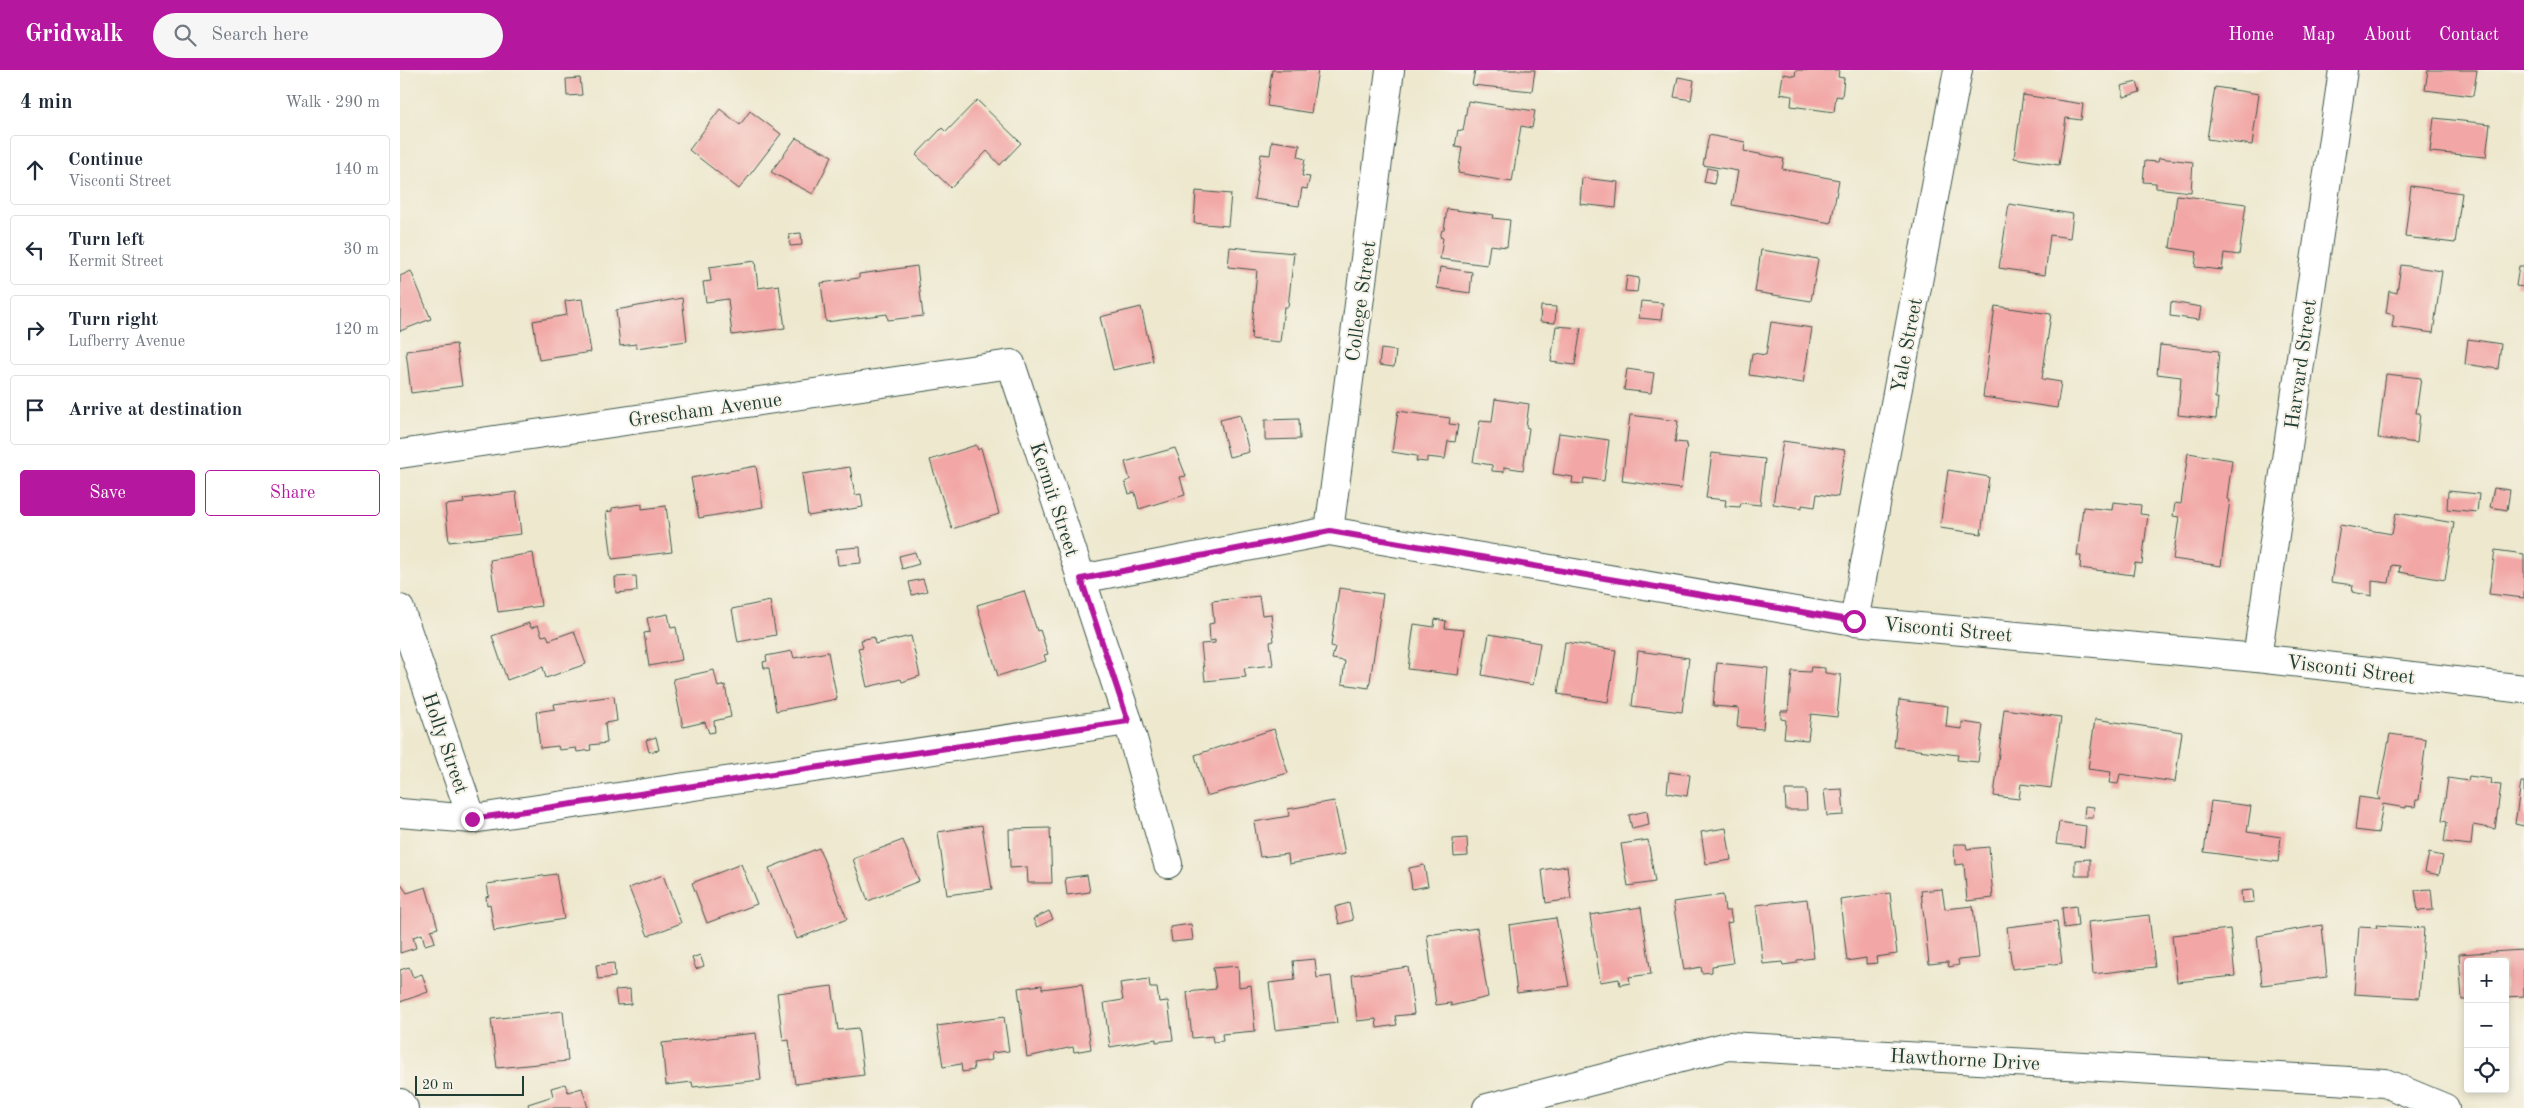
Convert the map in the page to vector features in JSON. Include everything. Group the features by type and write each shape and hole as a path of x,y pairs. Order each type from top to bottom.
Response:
{"street":[{"name":"College Street","path":"1330,531 1390,70"},
{"name":"Yale Street","path":"1854,621 1958,70"},
{"name":"Harvard Street","path":"2257,658 2343,70"},
{"name":"Grescham Avenue","path":"400,454 1011,364"},
{"name":"Kermit Street","path":"1011,364 1128,721 1168,864"},
{"name":"Visconti Street","path":"1081,579 1330,531 1854,621 2257,658 2524,689"},
{"name":"Holly Street","path":"400,610 472,819"},
{"path":"400,813 472,819 1128,721"},
{"name":"Hawthorne Drive","path":"1487,1108 1728,1046 2385,1083 2445,1108"},
{"path":"400,1103 404,1108"}],"building":[{"path":"1272,70 1318,70 1311,113 1267,106"},
{"path":"1475,70 1535,70 1532,91 1472,85"},
{"path":"1796,70 1839,70 1838,77 1844,78 1842,97 1836,96 1834,112 1791,106 1792,96 1780,94 1783,74 1795,76"},
{"path":"2428,70 2477,70 2473,96 2425,90"},
{"path":"1678,77 1694,80 1691,100 1674,97"},
{"path":"580,78 582,95 567,96 566,79"},
{"path":"2137,82 2140,92 2124,97 2121,86"},
{"path":"2215,87 2259,94 2252,145 2207,139"},
{"path":"2023,95 2083,104 2081,120 2066,118 2059,165 2014,158"},
{"path":"977,100 1021,143 1000,165 987,151 951,188 916,155 942,128 946,132"},
{"path":"1468,101 1535,111 1532,128 1521,126 1512,182 1458,173 1462,148 1455,147 1458,130 1463,131"},
{"path":"720,109 740,125 750,111 781,134 739,189 689,150"},
{"path":"2434,118 2490,124 2486,157 2430,152"},
{"path":"1709,135 1745,142 1744,151 1784,159 1782,169 1839,180 1831,223 1732,205 1738,171 1703,165"},
{"path":"796,138 832,156 813,194 771,172"},
{"path":"1272,141 1300,145 1298,157 1305,159 1302,176 1310,177 1307,189 1302,188 1299,206 1254,199 1261,154 1270,155"},
{"path":"2159,158 2193,162 2191,192 2156,188 2156,183 2143,182 2145,161 2158,162"},
{"path":"1707,168 1717,170 1714,184 1704,182"},
{"path":"1582,178 1618,182 1616,208 1580,204"},
{"path":"2411,186 2462,193 2455,243 2405,237"},
{"path":"1196,191 1231,194 1228,226 1194,223"},
{"path":"2177,195 2246,204 2239,255 2224,253 2222,270 2195,267 2197,252 2170,248"},
{"path":"2009,204 2073,214 2070,238 2050,235 2045,275 1999,268"},
{"path":"1447,209 1494,215 1493,218 1510,220 1507,247 1490,245 1487,265 1440,259 1443,238 1440,237 1442,230 1444,230"},
{"path":"801,233 802,245 790,246 789,234"},
{"path":"1230,247 1294,253 1288,307 1284,307 1280,342 1251,339 1257,270 1228,267"},
{"path":"1761,250 1818,259 1811,301 1755,292"},
{"path":"755,261 758,288 779,285 785,328 732,335 728,299 706,302 703,282 711,281 709,267"},
{"path":"2401,265 2442,271 2433,333 2392,327 2394,315 2386,313 2389,291 2397,293"},
{"path":"917,266 923,316 888,320 887,314 826,322 821,283 859,278 859,274"},
{"path":"2519,266 2524,266 2524,287 2516,286"},
{"path":"1440,267 1472,272 1470,293 1437,288"},
{"path":"411,271 431,319 400,331 400,276"},
{"path":"1627,276 1639,278 1637,292 1625,291"},
{"path":"682,298 687,341 636,348 636,344 620,346 616,310"},
{"path":"582,299 591,352 539,360 533,321 567,315 565,301"},
{"path":"1641,301 1663,303 1661,320 1639,318"},
{"path":"2171,302 2201,307 2199,320 2170,316"},
{"path":"1541,306 1556,307 1555,323 1540,322"},
{"path":"1995,306 2051,314 2042,379 2061,382 2057,408 1983,397"},
{"path":"1141,307 1153,361 1113,370 1100,317"},
{"path":"1771,322 1812,328 1803,383 1749,375 1752,353 1766,355"},
{"path":"1556,326 1581,328 1575,365 1551,362"},
{"path":"2468,339 2501,344 2498,369 2465,364"},
{"path":"456,344 462,386 411,393 406,351"},
{"path":"2160,345 2219,351 2215,398 2218,398 2216,419 2178,415 2181,377 2157,374"},
{"path":"1381,349 1396,351 1394,367 1379,365"},
{"path":"1627,369 1654,373 1651,393 1624,390"},
{"path":"2386,374 2421,378 2416,413 2420,413 2417,443 2378,438"},
{"path":"1495,399 1529,404 1526,427 1529,428 1523,470 1504,467 1504,472 1492,471 1492,465 1473,462 1480,421 1492,422"},
{"path":"1398,411 1450,418 1449,424 1458,425 1455,442 1448,441 1445,459 1427,457 1427,462 1416,461 1417,456 1392,452"},
{"path":"1240,415 1249,452 1229,457 1220,420"},
{"path":"1630,415 1678,421 1675,442 1687,443 1681,489 1622,481"},
{"path":"1299,419 1300,439 1265,440 1265,420"},
{"path":"1559,433 1609,440 1604,481 1584,478 1583,484 1572,483 1573,477 1553,474"},
{"path":"1783,441 1845,450 1838,497 1817,494 1815,507 1802,505 1802,508 1773,504"},
{"path":"976,445 978,450 981,448 999,514 952,529 930,460"},
{"path":"1175,448 1186,476 1180,477 1185,495 1139,509 1135,492 1129,494 1125,482 1130,480 1125,462"},
{"path":"1712,453 1765,459 1760,505 1741,503 1740,507 1725,506 1726,500 1706,498"},
{"path":"2188,453 2232,460 2227,499 2230,500 2221,566 2173,559 2179,517 2173,516 2175,503 2181,504"},
{"path":"756,466 763,507 699,518 691,478"},
{"path":"850,467 855,495 861,494 863,507 808,516 802,474"},
{"path":"1948,470 1989,477 1981,534 1940,528"},
{"path":"2494,488 2510,490 2507,510 2490,507"},
{"path":"2448,491 2479,494 2477,512 2447,509"},
{"path":"516,492 521,534 449,542 445,505 464,503 463,499"},
{"path":"2113,502 2141,505 2140,514 2148,515 2142,564 2135,563 2133,575 2080,568 2081,556 2077,556 2083,507 2112,510"},
{"path":"642,504 642,509 666,506 672,552 612,559 606,512 612,511 612,508"},
{"path":"2396,513 2454,523 2445,580 2399,572 2400,566 2392,565 2389,583 2372,581 2372,596 2352,592 2353,585 2331,582 2340,525 2392,534"},
{"path":"860,547 861,563 838,565 836,549"},
{"path":"2495,550 2524,554 2524,598 2489,594"},
{"path":"915,552 919,564 902,569 899,556"},
{"path":"533,553 541,606 498,612 490,560"},
{"path":"636,576 637,591 616,593 615,577"},
{"path":"923,579 927,591 912,595 909,582"},
{"path":"1339,588 1383,594 1369,688 1342,684 1345,661 1332,659 1335,647 1331,646"},
{"path":"1024,591 1037,631 1040,630 1048,654 1044,655 1046,661 998,676 977,605"},
{"path":"1259,596 1262,615 1271,614 1274,641 1270,642 1273,665 1244,668 1246,677 1205,681 1201,644 1215,643 1215,640 1210,641 1209,624 1214,623 1212,601"},
{"path":"770,601 776,635 738,642 732,609"},
{"path":"668,614 671,628 676,627 682,660 649,666 644,633 650,632 647,618"},
{"path":"1435,619 1446,621 1445,628 1464,630 1458,675 1408,669 1414,624 1434,627"},
{"path":"529,623 531,628 538,625 542,636 547,635 549,640 574,631 586,664 546,678 543,667 507,680 492,636"},
{"path":"1489,634 1540,643 1533,685 1482,675"},
{"path":"911,636 920,676 902,682 901,679 867,687 858,648 863,647 861,640 874,637 875,644"},
{"path":"1565,642 1616,650 1608,702 1558,694"},
{"path":"792,651 794,658 828,652 837,699 776,711 769,668 764,668 763,662 767,661 766,656"},
{"path":"1638,651 1689,658 1682,712 1632,706"},
{"path":"1717,663 1768,668 1763,729 1737,727 1739,708 1713,706"},
{"path":"1811,667 1825,668 1825,673 1841,675 1837,717 1811,714 1808,740 1784,738 1786,720 1781,719 1781,711 1788,711 1792,671 1810,672"},
{"path":"714,670 718,687 725,685 731,717 714,721 715,732 709,733 705,722 683,727 673,679"},
{"path":"614,696 617,721 605,723 607,743 590,745 591,750 577,752 576,748 559,750 558,746 540,748 536,712 555,709 554,704"},
{"path":"1899,700 1948,706 1946,727 1962,729 1962,722 1983,725 1978,762 1957,760 1958,755 1894,747"},
{"path":"2004,709 2061,717 2051,788 2021,784 2019,799 1994,796"},
{"path":"2095,719 2182,732 2175,782 2120,774 2118,784 2109,783 2111,772 2088,769"},
{"path":"1274,729 1288,773 1206,796 1195,755"},
{"path":"2390,734 2426,739 2419,800 2416,800 2415,807 2406,806 2406,808 2383,804 2378,833 2355,830 2359,797 2380,800 2378,796"},
{"path":"656,737 659,750 649,752 646,740"},
{"path":"1669,772 1690,775 1687,796 1667,793"},
{"path":"2469,776 2491,779 2490,784 2501,785 2495,829 2473,825 2471,845 2444,842 2447,822 2442,821 2448,778 2468,781"},
{"path":"2521,782 2524,782 2524,826 2515,824"},
{"path":"1842,789 1844,815 1827,816 1824,790"},
{"path":"1785,790 1806,790 1807,810 1786,810"},
{"path":"1334,801 1345,854 1289,864 1288,854 1260,857 1254,822 1289,816 1288,809"},
{"path":"2211,801 2251,806 2247,832 2281,837 2278,862 2204,852"},
{"path":"2085,806 2094,807 2093,818 2084,818"},
{"path":"1647,811 1649,825 1632,829 1629,815"},
{"path":"2059,822 2086,826 2084,847 2056,844"},
{"path":"982,825 992,889 947,895 938,832"},
{"path":"1050,828 1052,883 1028,883 1027,867 1010,868 1009,829"},
{"path":"1726,828 1731,860 1706,864 1701,832"},
{"path":"1467,838 1468,856 1454,857 1453,839"},
{"path":"903,840 919,881 868,901 853,859"},
{"path":"1648,840 1655,882 1628,886 1621,844"},
{"path":"1954,844 1966,844 1967,849 1989,847 1993,898 1967,901 1964,864 1955,865"},
{"path":"819,848 847,919 797,939 769,868"},
{"path":"2429,853 2443,856 2439,875 2425,872"},
{"path":"2090,859 2090,876 2075,876 2075,860"},
{"path":"741,864 757,904 707,923 692,883"},
{"path":"1424,865 1428,886 1412,889 1409,868"},
{"path":"1567,866 1571,899 1546,903 1542,870"},
{"path":"556,874 564,919 494,931 490,904 487,905 486,897 489,896 487,884"},
{"path":"663,875 681,923 648,936 629,888"},
{"path":"1087,875 1090,892 1067,895 1065,878"},
{"path":"400,883 407,893 426,887 438,928 431,930 435,942 425,945 422,934 413,937 416,948 400,953"},
{"path":"1942,889 1945,909 1973,906 1979,958 1958,960 1959,965 1949,967 1948,962 1929,964 1921,891"},
{"path":"2431,889 2433,910 2418,911 2415,890"},
{"path":"2253,890 2254,902 2242,903 2241,891"},
{"path":"1890,893 1897,954 1876,957 1877,963 1866,964 1866,958 1847,961 1840,900"},
{"path":"1723,895 1725,911 1730,911 1732,922 1727,923 1733,963 1712,966 1712,972 1702,973 1701,967 1684,970 1673,902"},
{"path":"1807,899 1814,958 1797,960 1797,963 1783,965 1782,962 1763,964 1756,905"},
{"path":"1349,903 1353,920 1339,924 1335,907"},
{"path":"2076,906 2078,926 2064,928 2062,908"},
{"path":"1641,907 1651,974 1629,977 1630,983 1620,985 1619,979 1600,982 1590,915"},
{"path":"1049,911 1053,919 1037,927 1033,919"},
{"path":"2149,915 2155,967 2093,974 2088,922"},
{"path":"1556,918 1569,986 1517,993 1509,925"},
{"path":"2057,921 2062,963 2012,969 2007,927"},
{"path":"1191,924 1193,940 1172,942 1170,927"},
{"path":"2322,925 2327,977 2262,985 2257,936"},
{"path":"2376,925 2424,928 2419,998 2354,994 2359,927 2377,928"},
{"path":"1477,928 1488,997 1451,1006 1451,1003 1436,1005 1427,935"},
{"path":"2230,929 2235,976 2177,982 2172,935"},
{"path":"2523,950 2524,996 2509,997 2509,958 2464,958 2464,1000 2462,1000 2459,954"},
{"path":"700,955 704,966 696,969 692,958"},
{"path":"1315,959 1317,978 1331,976 1337,1023 1275,1030 1269,983 1295,980 1293,961"},
{"path":"614,963 615,977 598,979 596,965"},
{"path":"1238,966 1239,987 1251,985 1255,1031 1222,1034 1223,1041 1213,1042 1212,1036 1192,1038 1187,992 1216,989 1213,968"},
{"path":"409,967 413,977 422,974 428,992 400,1002 400,970"},
{"path":"1408,967 1414,1014 1395,1016 1397,1025 1377,1028 1376,1019 1357,1021 1352,975"},
{"path":"1149,979 1150,988 1157,988 1159,1002 1168,1001 1173,1040 1156,1042 1156,1039 1110,1047 1104,1003 1123,1000 1120,983"},
{"path":"1082,984 1091,1049 1074,1052 1073,1047 1027,1057 1018,988 1042,985 1042,989"},
{"path":"832,986 838,1030 858,1028 864,1075 795,1084 789,1040 783,1041 777,993"},
{"path":"630,989 631,1004 617,1005 615,990"},
{"path":"563,1011 568,1061 497,1068 491,1019"},
{"path":"1004,1017 1009,1051 991,1053 992,1060 973,1063 974,1070 962,1072 961,1064 943,1067 937,1026"},
{"path":"756,1033 761,1080 693,1087 692,1082 666,1085 662,1043"},
{"path":"565,1084 568,1092 582,1088 588,1108 529,1108 528,1104 553,1096 551,1088"}],"route":[{"path":"472,819 1128,721 1081,579 1330,531 1854,621"}]}
